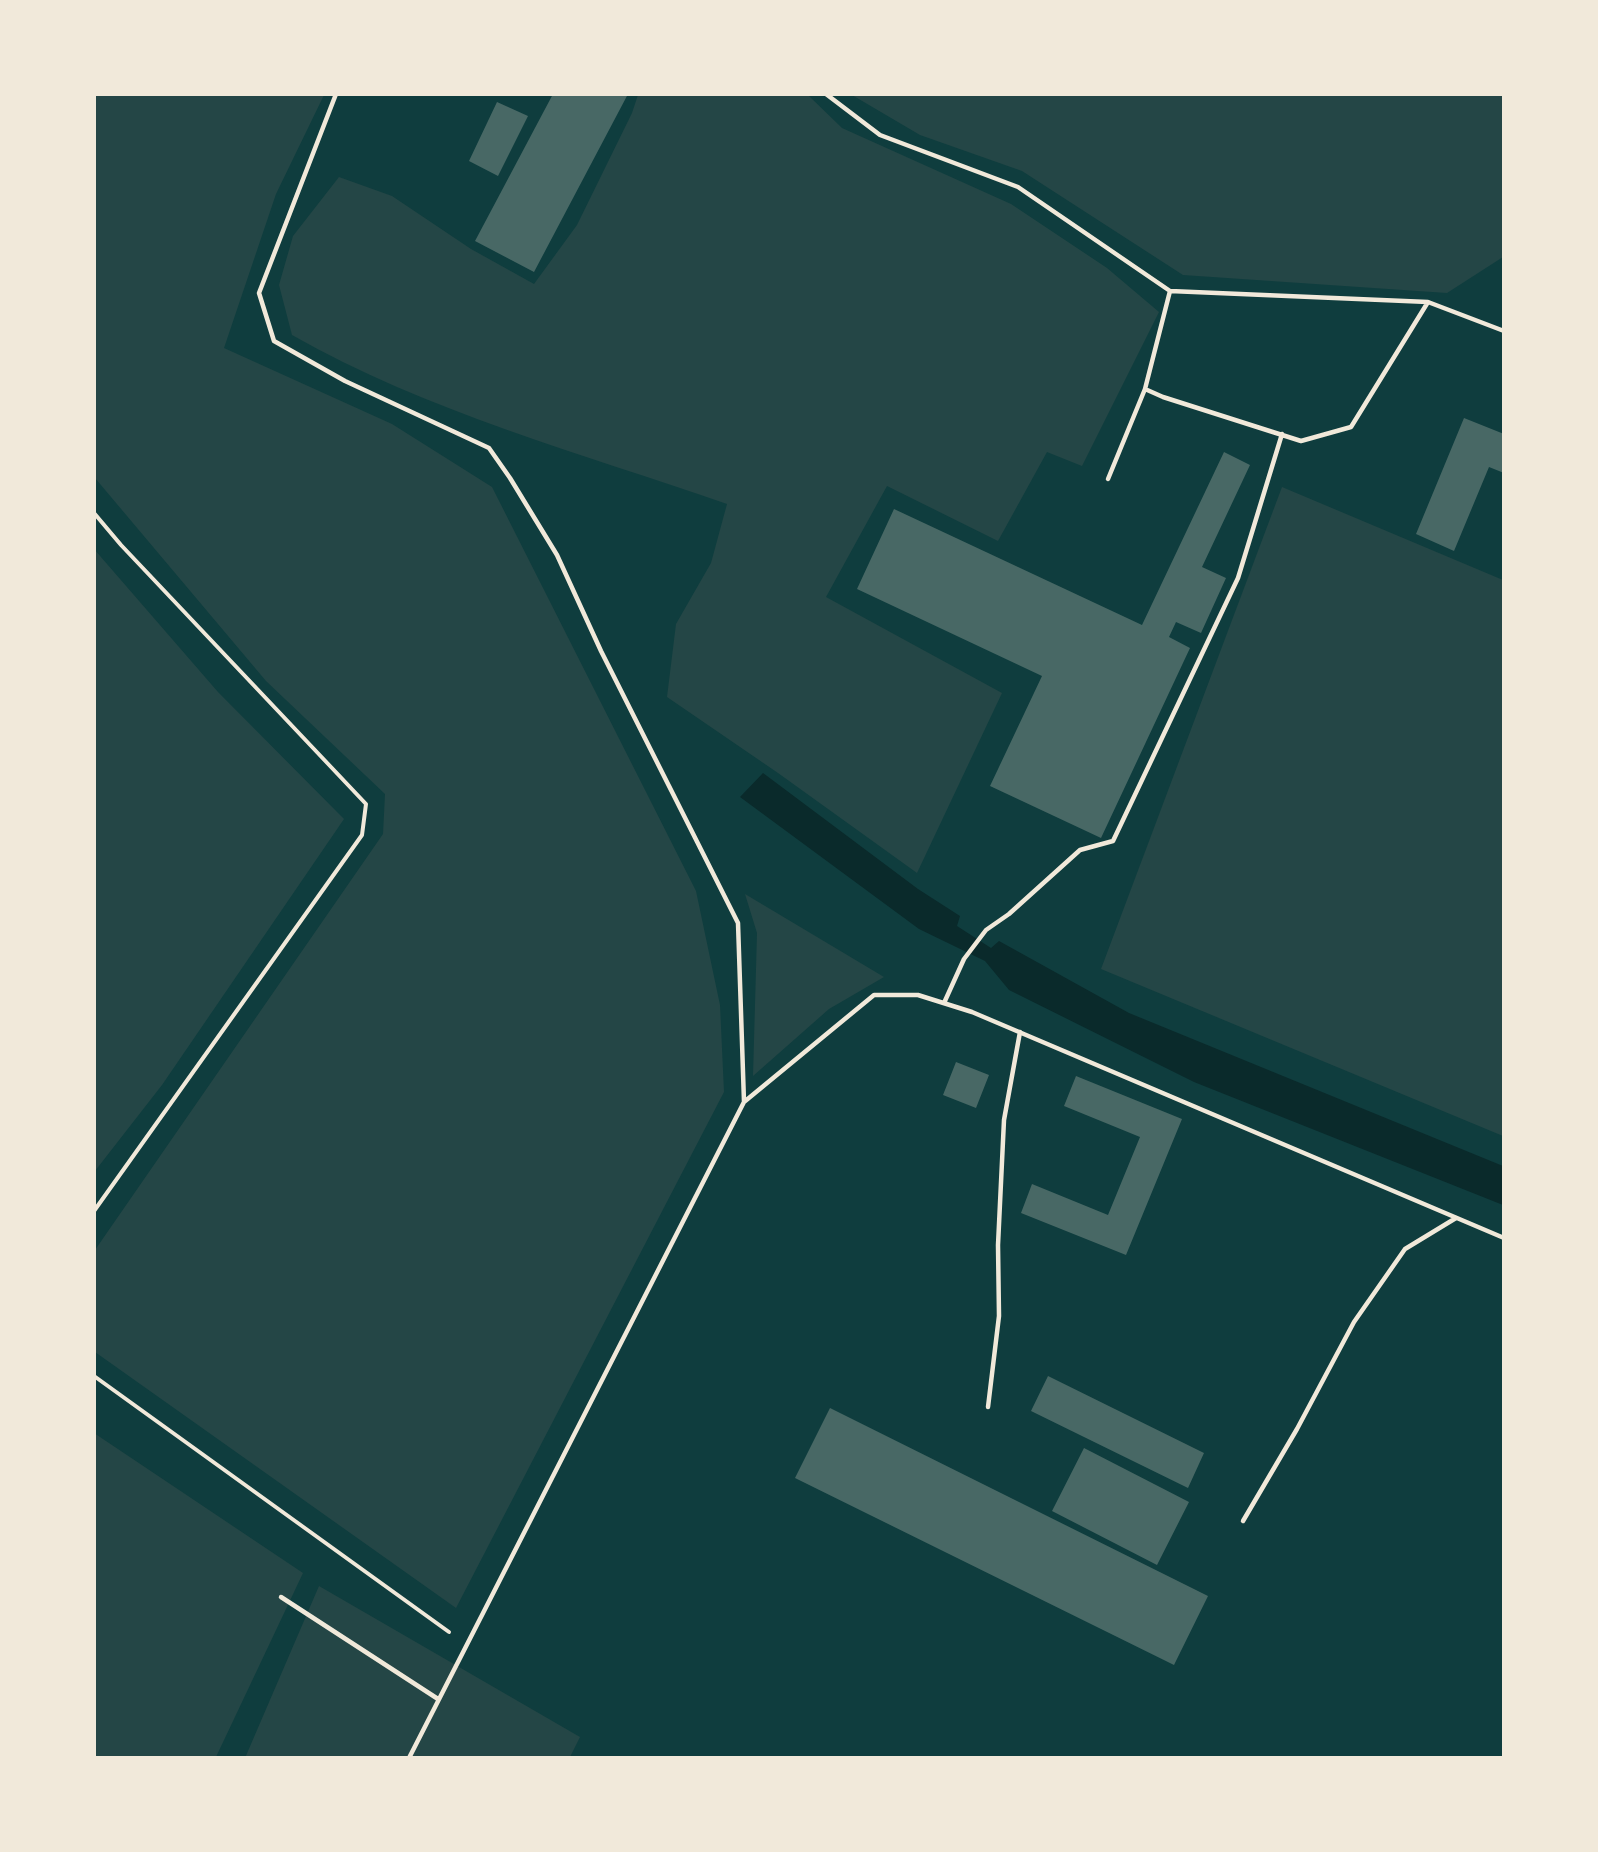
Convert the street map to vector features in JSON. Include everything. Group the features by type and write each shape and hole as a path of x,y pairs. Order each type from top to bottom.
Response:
{"lane":[{"path":"336,94 259,293 274,342 345,381 489,448 510,478 557,555 601,651 738,923 744,1102"},
{"path":"826,94 880,135 1018,187 1170,291 1428,302 1503,331"},
{"path":"1108,479 1145,389 1170,291"},
{"path":"1145,389 1163,397 1301,441 1351,427 1428,302"},
{"path":"944,1003 964,959 986,930 1009,914 1080,850 1113,841 1238,578 1282,434"},
{"path":"409,1758 744,1102 874,994 918,995 972,1012 1503,1238"},
{"path":"988,1407 999,1316 998,1245 1004,1120 1020,1032"},
{"path":"1243,1521 1297,1429 1354,1322 1392,1267 1405,1249 1456,1218"},
{"path":"281,1597 438,1699"}],"path":[{"path":"94,513 121,545 366,804 362,836 94,1211"},
{"path":"94,1376 466,1644"}],"shaded area":[{"path":"95,94 324,95 276,194 224,348 392,424 492,487 696,891 720,1005 724,1092 456,1608 95,1352 95,1250 383,834 385,794 266,681 95,478"},
{"path":"638,95 808,95 842,128 1011,204 1107,268 1159,312 1082,466 1047,452 998,541 887,486 826,597 1002,693 917,873 667,697 676,624 711,563 727,504 450,409 343,362 292,335 279,285 293,236 339,177 392,196 471,249 534,284 577,225 632,113"},
{"path":"852,95 1503,95 1503,257 1447,293 1183,275 1022,171 920,135"},
{"path":"1282,487 1503,580 1503,1136 1101,969"},
{"path":"94,549 218,692 344,819 162,1085 95,1171"},
{"path":"763,773 918,889 960,916 957,926 991,948 999,941 1129,1013 1503,1166 1503,1205 1194,1082 1009,990 985,961 919,929 740,797"},
{"path":"745,894 884,977 829,1009 753,1076 757,933"},
{"path":"94,1433 303,1573 216,1757 95,1757"},
{"path":"319,1586 580,1737 570,1757 245,1758"}],"building":[{"path":"553,94 628,94 534,272 475,241"},
{"path":"497,102 528,116 498,176 469,161"},
{"path":"1464,418 1504,434 1504,473 1489,467 1454,551 1416,534"},
{"path":"1224,452 1250,465 1202,567 1226,578 1201,633 1176,622 1169,637 1190,648 1101,838 990,786 1042,676 857,589 894,509 1142,625"},
{"path":"956,1062 989,1075 976,1108 943,1095"},
{"path":"1076,1076 1182,1119 1126,1255 1021,1213 1032,1184 1108,1215 1140,1137 1064,1106"},
{"path":"1048,1376 1204,1453 1188,1488 1031,1411"},
{"path":"830,1408 1208,1596 1174,1665 795,1478"},
{"path":"1084,1448 1189,1502 1157,1565 1052,1511"}]}
